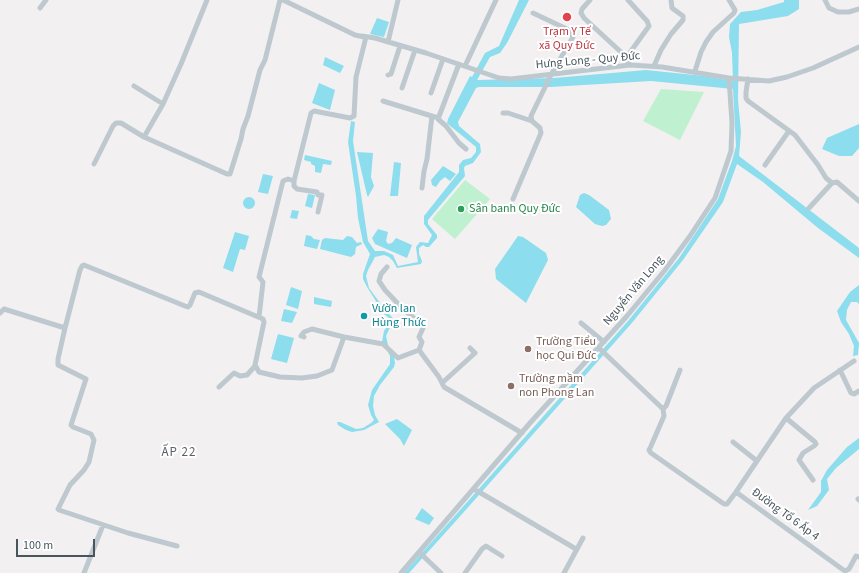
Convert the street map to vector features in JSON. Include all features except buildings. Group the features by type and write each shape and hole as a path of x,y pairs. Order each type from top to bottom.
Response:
{"street":[{"path":"40,8 46,0"},
{"path":"144,137 163,104 187,52 207,0"},
{"path":"94,164 113,126 116,123 121,123 144,137 230,174 282,0"},
{"name":"Hưng Long - Quy Đức","path":"282,0 355,35 375,38 499,78 630,65 654,66 695,71 730,78 769,81 787,77 813,68 859,46"},
{"path":"388,42 398,0"},
{"path":"465,66 496,0"},
{"path":"590,0 582,10 581,13 584,18 626,58 630,65"},
{"path":"626,58 649,26 647,21 628,0"},
{"path":"654,66 664,45 683,20 683,16 672,8 671,0"},
{"path":"695,71 706,42 713,32 734,13 735,10 729,0"},
{"path":"825,0 829,8 838,12 849,12 859,9"},
{"path":"532,121 531,116 552,73 573,37 569,30 533,13"},
{"path":"318,212 322,195 318,195 317,192 297,189 294,186 311,113 314,111 350,118 354,116 356,77 364,37"},
{"path":"388,75 391,74 400,46"},
{"path":"402,88 415,50"},
{"path":"431,93 443,59"},
{"path":"422,188 424,170 435,117 459,64"},
{"name":"Nguyễn Văn Long","path":"401,573 522,433 599,348 665,270 715,198 731,151 732,123 730,78"},
{"path":"748,79 746,92 746,98 748,101 795,135 826,178 832,183"},
{"path":"134,86 163,104"},
{"path":"383,101 435,117 466,149"},
{"path":"503,113 508,113 532,121 540,128 541,133 513,199"},
{"path":"765,165 789,131"},
{"path":"259,317 263,282 259,277 284,180 288,179 294,181"},
{"path":"809,208 832,183 837,182 859,201"},
{"path":"177,546 128,533 58,509 71,482 84,470 89,462 94,440 91,434 71,425 87,380 86,378 58,365 65,328 82,266 84,265 188,307 194,294 199,292 263,319 264,322 255,366 247,376 240,376 234,373 219,387"},
{"path":"304,337 301,336 304,332 312,328 344,337 383,344 394,356 399,359 419,350 422,342 419,337 423,328 422,325 402,308 385,290 379,281 381,274 387,267"},
{"path":"0,313 4,309 65,328"},
{"path":"581,323 604,342"},
{"path":"255,366 258,372 280,377 302,378 317,376 332,370 344,337"},
{"path":"442,383 475,354 470,348"},
{"path":"599,348 663,409 666,406 680,370"},
{"path":"419,350 439,377 444,387 522,433"},
{"path":"736,492 786,418 814,388 854,361"},
{"path":"840,370 851,393 854,394 859,392"},
{"name":"Đường Tổ 6 Ấp 4","path":"663,409 664,416 649,450 651,454 722,503 727,504 736,492 846,571 849,569 856,556 859,557"},
{"path":"786,418 816,444 803,454 799,460 813,480"},
{"path":"733,442 757,461"},
{"path":"474,489 576,550"},
{"path":"84,573 103,525"},
{"path":"564,573 583,538"},
{"path":"465,573 484,547 487,546 502,556"},
{"path":"419,552 441,573"}],"green space":[{"path":"661,89 704,92 680,140 643,121"},
{"name":"Sân banh Quy Đức","path":"465,180 490,199 455,239 432,219"}],"water":[{"path":"519,0 529,0 507,43 500,53 490,57 477,80 554,78 646,70 704,76 733,81 732,53 729,37 730,24 741,12 757,10 784,2 784,0 799,0 799,9 788,16 739,24 738,100 741,132 739,156 859,248 859,258 818,228 763,182 737,164 723,202 683,260 631,324 409,573 404,573 628,321 679,258 718,199 736,146 733,89 651,81 550,87 476,88 458,122 459,126 480,144 481,152 473,163 465,166 465,176 428,220 428,224 437,235 437,238 429,247 423,245 419,248 419,254 422,261 421,264 397,268 389,257 384,255 375,257 366,276 369,288 392,317 393,321 386,336 388,345 394,356 394,367 380,385 374,396 373,406 375,415 379,422 364,430 352,432 338,425 337,422 340,422 356,429 363,428 374,420 368,405 372,390 390,364 390,356 382,342 384,331 390,322 389,318 384,314 363,279 363,274 370,254 363,242 358,218 348,142 351,121 355,122 353,141 368,241 375,251 384,251 393,255 398,266 418,262 416,247 420,242 428,243 432,235 424,224 424,216 459,172 459,165 463,160 471,158 476,152 476,147 447,123 448,119 470,76 472,77 485,53 499,46"},
{"path":"377,18 389,22 384,37 370,34"},
{"path":"325,57 344,66 340,73 323,65"},
{"path":"319,83 335,90 330,110 312,103"},
{"path":"859,124 859,148 852,156 839,156 822,149 827,138"},
{"path":"357,152 373,153 371,177 374,186 368,197 367,195"},
{"path":"305,155 332,161 331,165 323,164 321,173 315,172 315,166 311,164 311,162 304,160"},
{"path":"394,162 401,163 398,196 390,196"},
{"path":"443,166 456,174 450,181 445,177 436,187 432,185 431,180"},
{"path":"263,174 273,176 268,194 258,192"},
{"path":"584,193 609,210 611,219 606,225 602,226 595,224 576,207 580,195"},
{"path":"308,194 315,195 312,208 305,206"},
{"path":"251,197 254,198 254,208 247,209 244,208 243,201 244,198"},
{"path":"292,210 299,211 297,219 290,218"},
{"path":"378,229 388,232 386,241 388,244 392,243 396,238 412,245 407,258 375,244 372,238"},
{"path":"235,232 249,236 245,250 240,249 233,272 223,268"},
{"path":"306,235 320,240 317,249 304,246"},
{"path":"347,236 352,237 357,243 361,242 362,244 356,247 355,254 351,257 320,249 322,240 325,238 343,240"},
{"path":"518,236 523,237 546,253 548,260 526,303 496,279 495,269"},
{"path":"859,285 859,304 857,302 851,302 847,310 846,320 859,343 858,355 853,356 854,346 849,334 841,322 837,311 850,292"},
{"path":"291,287 302,291 298,309 286,305"},
{"path":"314,297 332,301 331,307 314,304"},
{"path":"284,309 297,312 292,323 281,321"},
{"path":"278,334 294,338 287,363 271,359"},
{"path":"397,419 412,430 404,446 400,439 385,424"},
{"path":"859,438 859,449 836,468 827,479 829,490 817,506 808,510 821,492 821,481 827,470 847,447"},
{"path":"422,508 434,518 429,525 415,519"}],"place":[{"name":"Trạm Y Tế xã Quy Đức","path":"567,17"},
{"name":"Sân banh Quy Đức","path":"461,209"},
{"name":"Vườn lan Hùng Thức","path":"364,316"},
{"name":"Trường Tiểu học Qui Đức","path":"528,349"},
{"name":"Trường mầm non Phong Lan","path":"511,386"}],"district":[{"name":"ẤP 22","path":"179,453"}]}
